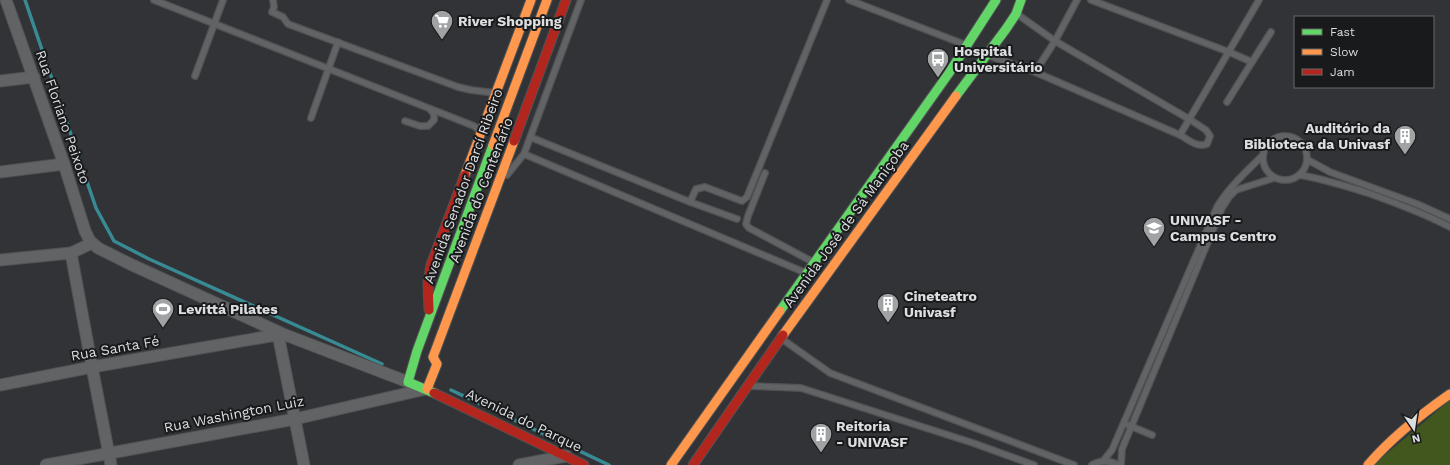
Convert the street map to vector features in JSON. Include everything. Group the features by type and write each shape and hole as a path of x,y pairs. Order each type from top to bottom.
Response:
{"main road":[{"path":"430,315 428,283 431,265 531,0"},
{"name":"Avenida Senador Darcí Ribeiro","path":"408,382 430,315 548,0"},
{"name":"Avenida do Centenário","path":"427,389 435,360 566,0"},
{"name":"Avenida José de Sá Maniçoba","path":"693,465 780,337 987,55 1010,10 1022,0"},
{"path":"995,1 1010,10"},
{"name":"Avenida José de Sá Maniçoba","path":"671,465 949,73 995,1"},
{"path":"966,45 987,55"},
{"path":"417,351 435,360 438,385 442,393 451,400"},
{"name":"Avenida do Parque","path":"408,382 451,400 584,465"},
{"path":"1368,465 1376,455 1415,419 1450,394"}],"street":[{"name":"Rua Floriano Peixoto","path":"6,0 34,77 86,231 92,243"},
{"path":"0,81 34,77"},
{"path":"0,172 64,164"},
{"path":"0,260 71,253 92,243 98,248 124,261 280,334 408,382"},
{"path":"71,253 111,465"},
{"path":"280,334 304,465"},
{"name":"Rua Santa Fé","path":"0,385 92,367 280,334"},
{"name":"Rua Washington Luiz","path":"46,465 295,419 427,389"},
{"path":"520,465 567,456"}],"lane":[{"path":"154,0 428,107 474,126 481,133"},
{"path":"195,76 223,0"},
{"path":"272,0 274,7 272,12 283,17 288,24 458,87 495,93"},
{"path":"498,184 524,154 582,0"},
{"path":"690,202 696,189 700,187 705,187 742,202 747,197 826,0"},
{"path":"849,0 966,45"},
{"path":"1034,72 1055,41 1077,0"},
{"path":"1091,0 1252,62"},
{"path":"1180,135 1259,0"},
{"path":"987,55 1034,72 1180,135 1196,144 1208,144 1210,136 1206,130 1055,41 1010,10"},
{"path":"1227,102 1271,32"},
{"path":"311,118 338,42"},
{"path":"405,121 420,126 430,125 434,120 434,114 428,107"},
{"path":"1121,465 1122,449 1222,208 1229,197 1236,190 1274,178 1292,180 1300,175 1305,169 1308,160 1307,152 1303,144 1296,138 1288,135 1279,136 1271,140 1265,147 1263,155 1265,168 1274,178"},
{"path":"530,137 690,202 737,219"},
{"path":"524,154 807,274"},
{"path":"1092,465 1103,461 1110,454 1217,207 1228,190 1263,155"},
{"path":"1308,160 1330,172 1417,204 1450,219"},
{"path":"765,173 746,224 749,228 815,263"},
{"path":"1300,175 1335,182 1399,204 1425,214 1450,227"},
{"path":"780,337 830,373 1074,465"},
{"path":"746,386 801,388 1034,465"},
{"path":"1123,423 1152,435"},
{"path":"1103,461 1113,462 1118,465"}],"green space":[{"path":"1450,400 1450,465 1373,465"}],"waterway":[{"path":"25,0 96,208 114,241 149,259 382,364"},
{"path":"451,390 609,465"}],"traffic: fast":[{"path":"780,311 949,73 996,0"},
{"path":"956,96 1006,29 1016,14 1021,0"},
{"path":"434,393 408,382 417,351 493,145"}],"traffic: slow":[{"path":"465,175 531,0"},
{"path":"493,145 547,0"},
{"path":"783,335 956,96"},
{"path":"427,389 437,364 433,357 514,141"},
{"path":"671,465 780,311"},
{"path":"1368,465 1407,427 1450,394"}],"traffic: jam":[{"path":"514,141 566,0"},
{"path":"429,310 428,283 431,265 465,175"},
{"path":"693,465 783,335"},
{"path":"434,393 584,465"}],"place":[{"name":"River Shopping","path":"442,40"},
{"name":"Hospital Universitário","path":"938,78"},
{"name":"Auditório da Biblioteca da Univasf","path":"1405,156"},
{"name":"UNIVASF - Campus Centro","path":"1154,248"},
{"name":"Cineteatro Univasf","path":"888,324"},
{"name":"Levittá Pilates","path":"163,328"},
{"name":"Reitoria - UNIVASF","path":"821,454"}]}
